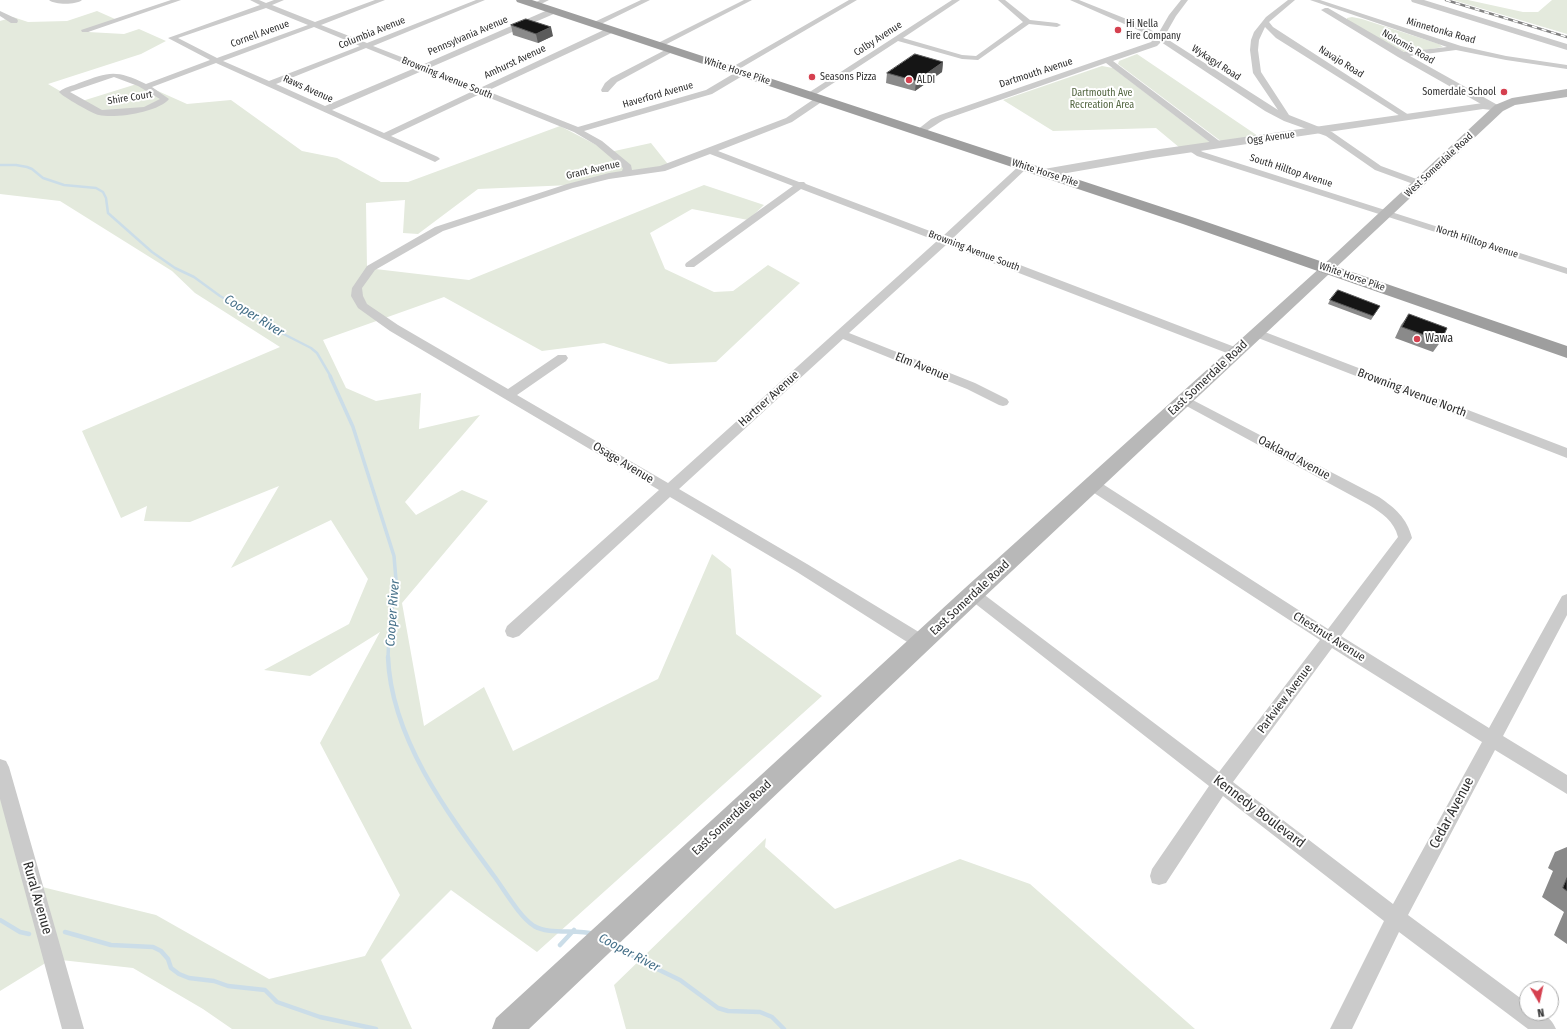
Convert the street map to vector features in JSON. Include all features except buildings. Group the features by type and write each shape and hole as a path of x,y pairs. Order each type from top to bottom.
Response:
{"highway":[{"name":"White Horse Pike","path":"521,0 544,5 611,30 1024,166 1567,352"}],"main road":[{"name":"West Somerdale Road","path":"1327,269 1499,108 1512,102 1567,94"},
{"name":"East Somerdale Road","path":"507,1029 921,642 1327,269"}],"street":[{"path":"52,0 79,0"},
{"path":"85,30 178,0"},
{"name":"Browning Avenue South","path":"252,0 577,130 599,143 628,167 626,174"},
{"path":"266,5 281,0"},
{"name":"Cornell Avenue","path":"144,86 382,0"},
{"name":"Columbia Avenue","path":"269,84 482,0"},
{"path":"594,24 647,0"},
{"path":"658,45 749,0"},
{"name":"Haverford Avenue","path":"577,130 709,92 736,71 854,0"},
{"name":"Colby Avenue","path":"815,97 897,39 957,0"},
{"path":"1001,0 1028,22 1057,25"},
{"name":"Wykagyl Road","path":"1073,0 1087,3 1160,38 1268,109 1329,134 1378,168 1419,183"},
{"path":"1160,38 1173,15 1185,0"},
{"path":"1292,0 1265,22 1254,38 1254,53 1257,73 1282,109 1290,125 1292,135"},
{"path":"1415,0 1567,47"},
{"name":"Minnetonka Road","path":"1306,1 1459,48 1506,58 1567,67"},
{"name":"Nokomis Road","path":"1306,1 1484,102 1499,108"},
{"name":"Raws Avenue","path":"266,5 172,38 269,84 435,159"},
{"name":"Pennsylvania Avenue","path":"326,109 421,67 544,5"},
{"path":"0,13 14,20"},
{"path":"897,39 972,58 978,58 1028,22"},
{"name":"Navajo Road","path":"1265,22 1270,29 1282,38 1408,117"},
{"name":"Amhurst Avenue","path":"384,136 611,30"},
{"path":"1254,38 1268,36 1282,38"},
{"name":"Dartmouth Avenue","path":"920,132 934,121 943,117 1108,61 1154,44 1160,38"},
{"path":"1401,55 1459,48"},
{"path":"605,90 614,80 672,50"},
{"path":"1108,61 1219,145"},
{"name":"Shire Court","path":"53,87 62,92 100,113 147,108 160,104 164,99 144,86 121,76 114,75 107,76 62,92"},
{"name":"Grant Avenue","path":"371,268 440,229 458,222 570,186 609,176 662,170 789,120 815,97"},
{"name":"Ogg Avenue","path":"1044,173 1189,148 1292,135 1483,106 1499,108"},
{"name":"South Hilltop Avenue","path":"1189,148 1200,154 1387,214"},
{"name":"Browning Avenue South","path":"711,151 801,184 1236,352"},
{"name":"Hartner Avenue","path":"513,631 945,240 1024,166"},
{"path":"690,265 801,184"},
{"name":"North Hilltop Avenue","path":"1387,214 1567,271"},
{"name":"Osage Avenue","path":"371,268 357,288 357,296 362,306 394,328 802,568 921,642"},
{"name":"Browning Avenue North","path":"1257,333 1567,454"},
{"name":"Elm Avenue","path":"840,334 971,386 1003,402"},
{"path":"508,395 562,358"},
{"name":"Oakland Avenue","path":"1185,400 1374,501 1387,510 1400,523"},
{"name":"Chestnut Avenue","path":"1092,485 1330,638 1567,785"},
{"name":"Parkview Avenue","path":"1159,876 1222,784 1405,538 1403,528 1400,523"},
{"name":"Kennedy Boulevard","path":"973,594 1396,918 1545,1029"},
{"name":"Cedar Avenue","path":"1341,1029 1396,918 1567,600"},
{"name":"Rural Avenue","path":"0,767 73,1029"}],"green space":[{"path":"1453,0 1468,0 1523,12 1538,12 1552,0 1567,0 1567,34"},
{"path":"97,11 115,19 88,32 124,34 139,29 166,41 141,54 48,84 79,102 140,83 187,104 231,100 302,151 337,158 381,182 408,182 560,126 610,152 651,143 671,168 571,185 478,189 418,234 403,233 405,200 366,203 367,268 469,280 704,185 764,205 748,220 692,209 650,233 665,269 714,292 733,291 768,265 800,283 716,362 669,364 604,343 542,351 444,297 323,340 346,388 376,401 421,393 419,429 480,415 405,502 416,515 462,490 488,501 402,603 424,726 484,687 513,751 658,679 712,554 731,569 736,634 822,696 537,952 451,890 381,960 412,1029 232,1029 203,1009 133,968 52,959 0,991 0,778 30,884 156,915 269,979 365,956 400,895 320,743 380,632 310,676 264,670 349,624 368,579 331,520 231,568 279,486 190,522 144,521 147,506 121,518 82,431 280,347 195,293 172,271 60,201 0,194 0,21 13,17 28,22 67,21"},
{"path":"1352,17 1439,44 1443,47 1406,53 1347,21 1347,18"},
{"path":"1137,54 1258,136 1222,142 1118,64 1119,61"},
{"name":"Dartmouth Ave Recreation Area","path":"1102,66 1113,68 1211,143 1180,148 1156,128 1053,131 1003,100"},
{"path":"766,838 765,847 835,909 960,859 1030,884 1195,1029 626,1029 614,985"}],"waterway":[{"name":"Cooper River","path":"0,165 27,167 43,178 64,185 96,188 103,192 106,198 108,213 152,252 175,268 194,277 220,296 248,312 264,324 311,348 317,353 331,377"},
{"name":"Cooper River","path":"330,376 353,427 394,556 396,580 389,631 388,657"},
{"name":"Cooper River","path":"388,657 392,687 399,717 425,774 458,827 512,903 528,922 540,929 572,932"},
{"path":"0,920 20,932 29,934"},
{"path":"65,932 111,945 153,947 161,951 168,959 171,968 179,974 189,978 214,981 228,986 265,990 277,1002 320,1017 376,1029"},
{"path":"560,945 572,932"},
{"name":"Cooper River","path":"572,932 594,934"},
{"name":"Cooper River","path":"614,945 649,965 680,980 718,1008 728,1011 760,1012 772,1017 784,1029"}],"railway":[{"path":"1446,0 1567,37"}],"place":[{"name":"Hi Nella Fire Company","path":"1118,30"},
{"name":"Seasons Pizza","path":"812,77"},
{"name":"ALDI","path":"909,80"},
{"name":"Somerdale School","path":"1504,92"},
{"name":"Wawa","path":"1417,339"}]}
